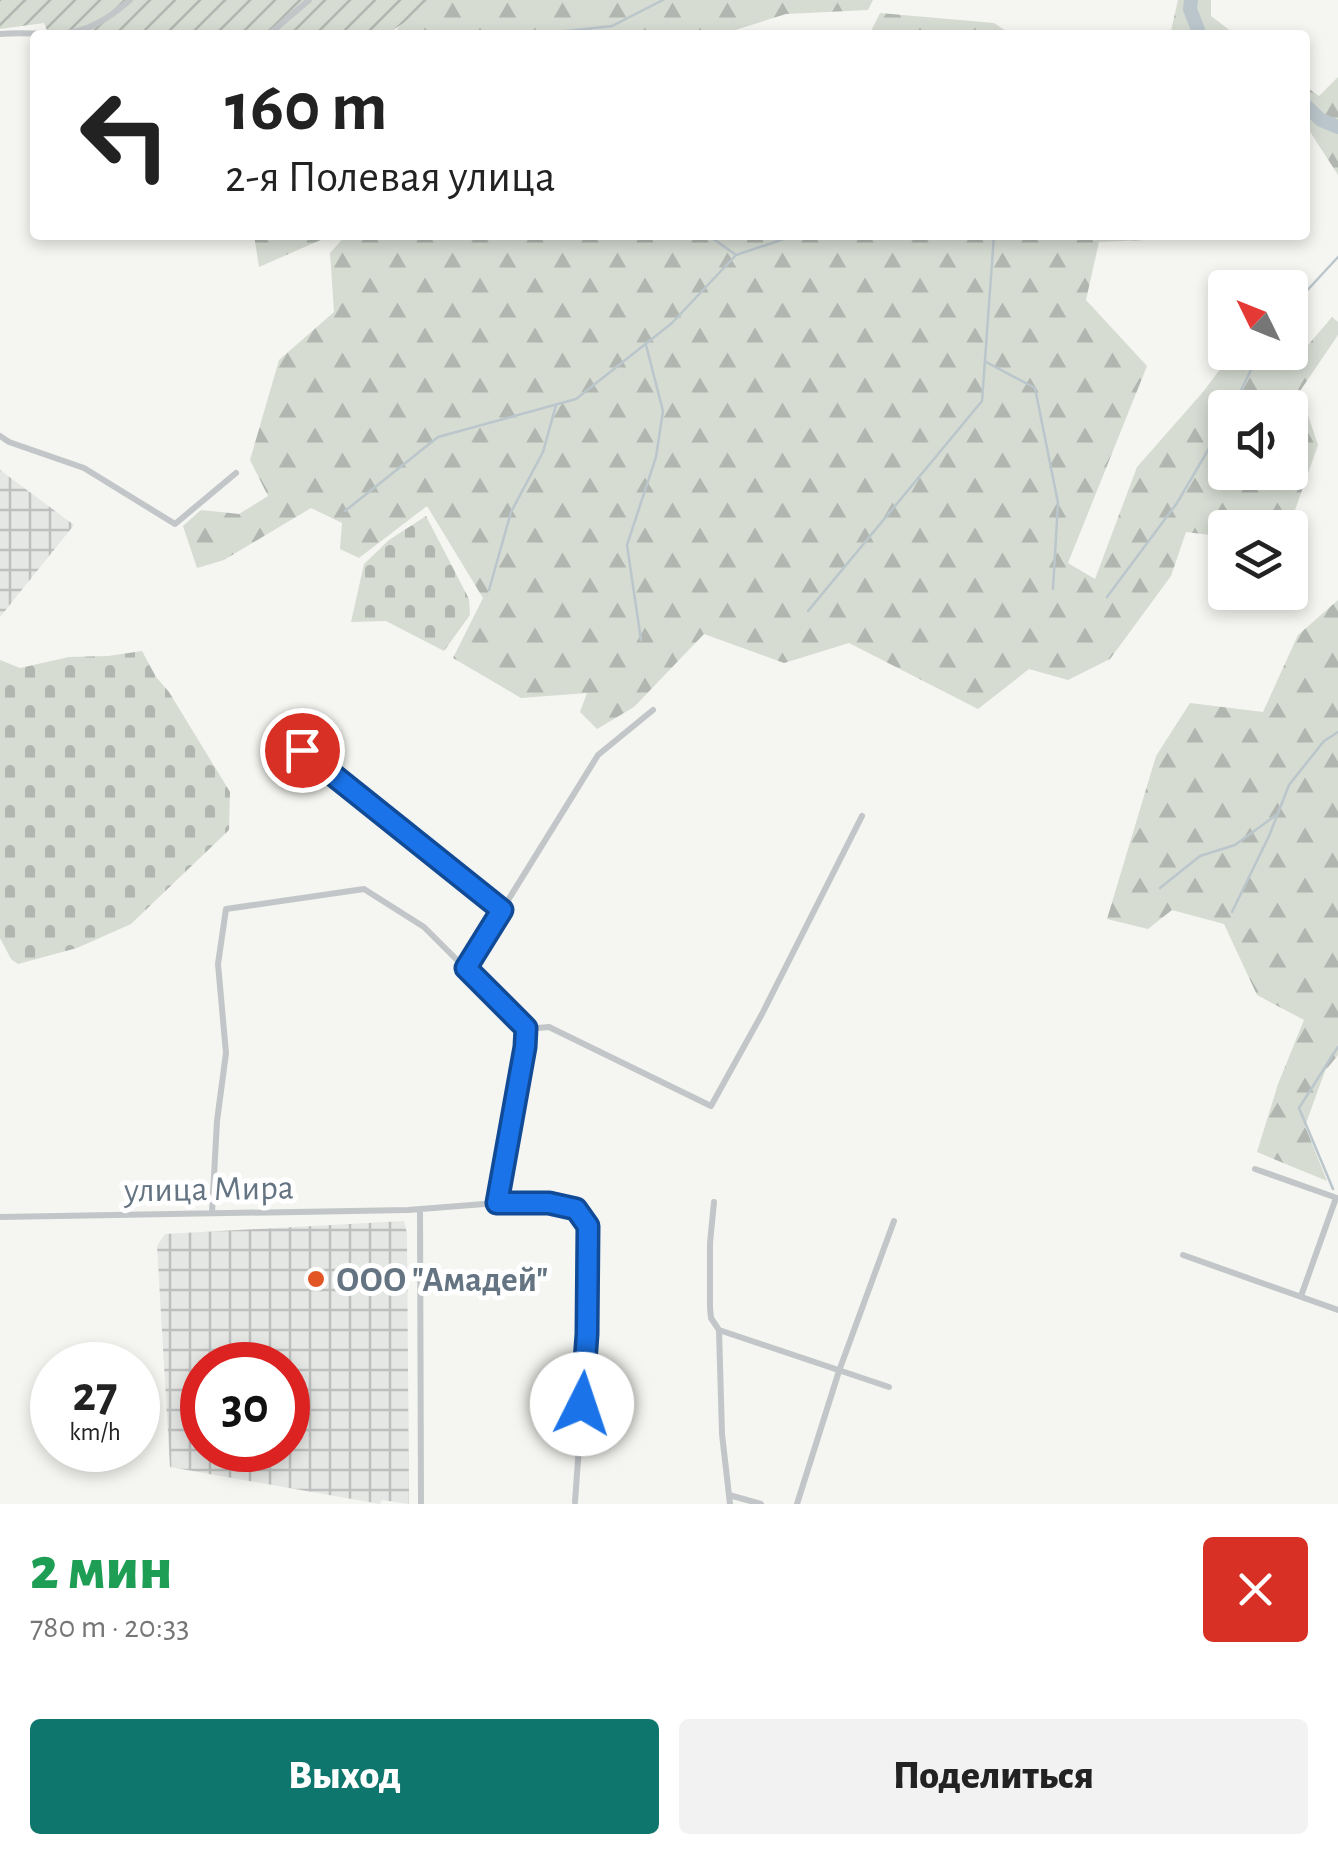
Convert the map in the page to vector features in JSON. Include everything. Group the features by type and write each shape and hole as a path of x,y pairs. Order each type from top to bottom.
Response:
{"street":[{"path":"80,30 114,14 130,0"},
{"path":"274,30 309,0"},
{"path":"0,34 30,34"},
{"path":"0,436 84,468 175,524 236,473"},
{"path":"466,968 598,756 653,710"},
{"path":"302,750 502,910"},
{"path":"212,1212 217,1121 226,1053 218,964 226,909 364,889 424,927 526,1028 549,1027 711,1106 862,816"},
{"path":"497,1203 526,1028"},
{"path":"1255,1169 1337,1198 1301,1296"},
{"path":"714,1202 710,1307 719,1330 722,1434 730,1504"},
{"name":"улица Мира","path":"0,1218 420,1209 497,1203 549,1203 576,1209 588,1226 587,1334 575,1502"},
{"path":"420,1209 421,1504"},
{"path":"797,1504 839,1371 894,1221"},
{"path":"1183,1256 1338,1310"},
{"path":"719,1330 888,1387"},
{"path":"730,1494 760,1504"}],"shaded area":[{"path":"0,470 74,525 0,617"},
{"path":"404,1221 409,1504 382,1500 380,1504 198,1472 310,1472 310,1342 180,1342 180,1469 170,1467 157,1246 165,1234"}],"green space":[{"path":"0,0 437,0 393,30 47,30 44,23 0,29"},
{"path":"430,0 873,0 868,10 786,14 735,30 397,30 413,8"},
{"path":"1178,0 1211,0 1211,16 1229,30 1171,30"},
{"path":"880,13 994,23 1004,30 872,30"},
{"path":"1338,77 1338,175 1310,132 1310,90 1319,96"},
{"path":"255,240 321,240 259,267"},
{"path":"342,240 1144,240 1099,242 1086,300 1147,366 1068,563 1095,579 1137,467 1219,370 1308,370 1308,345 1332,317 1338,322 1338,335 1301,390 1208,390 1208,490 1302,490 1295,510 1208,510 1208,535 1186,532 1171,576 1110,659 1068,680 1029,669 978,709 849,643 784,663 704,634 634,707 597,729 580,712 587,693 521,698 453,658 483,598 427,506 359,558 340,549 342,523 311,508 224,560 197,568 183,526 201,510 239,514 268,496 250,460 279,360 334,312 330,253"},
{"path":"1308,415 1318,445 1308,473"},
{"path":"426,516 469,599 470,615 444,651 386,621 351,622 364,564 389,540"},
{"path":"1338,600 1338,1055 1325,1071 1305,1126 1327,1181 1257,1152 1278,1084 1304,1020 1257,995 1224,924 1172,910 1148,929 1107,919 1156,756 1190,703 1263,712 1298,635"},
{"path":"142,651 230,792 229,830 131,924 77,948 18,964 0,938 0,660 20,668 69,657"}],"waterway":[{"path":"575,30 612,26 663,0"},
{"path":"1191,0 1190,9 1198,30"},
{"path":"1310,110 1338,127"},
{"path":"715,240 736,255"},
{"path":"345,511 438,437 576,399 672,323 736,255 781,240"},
{"path":"808,611 982,401 994,240"},
{"path":"1308,290 1338,257"},
{"path":"641,640 627,545 656,457 663,411 646,345"},
{"path":"986,362 1035,388 1058,503 1053,589"},
{"path":"1241,390 1251,370"},
{"path":"489,590 511,512 543,452 556,405"},
{"path":"1107,597 1177,503 1208,450"},
{"path":"1232,912 1289,785 1324,741 1338,732"},
{"path":"1160,888 1200,856 1235,845 1276,815"},
{"path":"1333,1189 1299,1108 1338,1047"}],"place":[{"name":"ООО \"Амадей\"","path":"316,1279"}],"route":[{"path":"302,750 502,910 466,968 526,1028 497,1203 549,1203 576,1209 588,1226 582,1404"}]}
